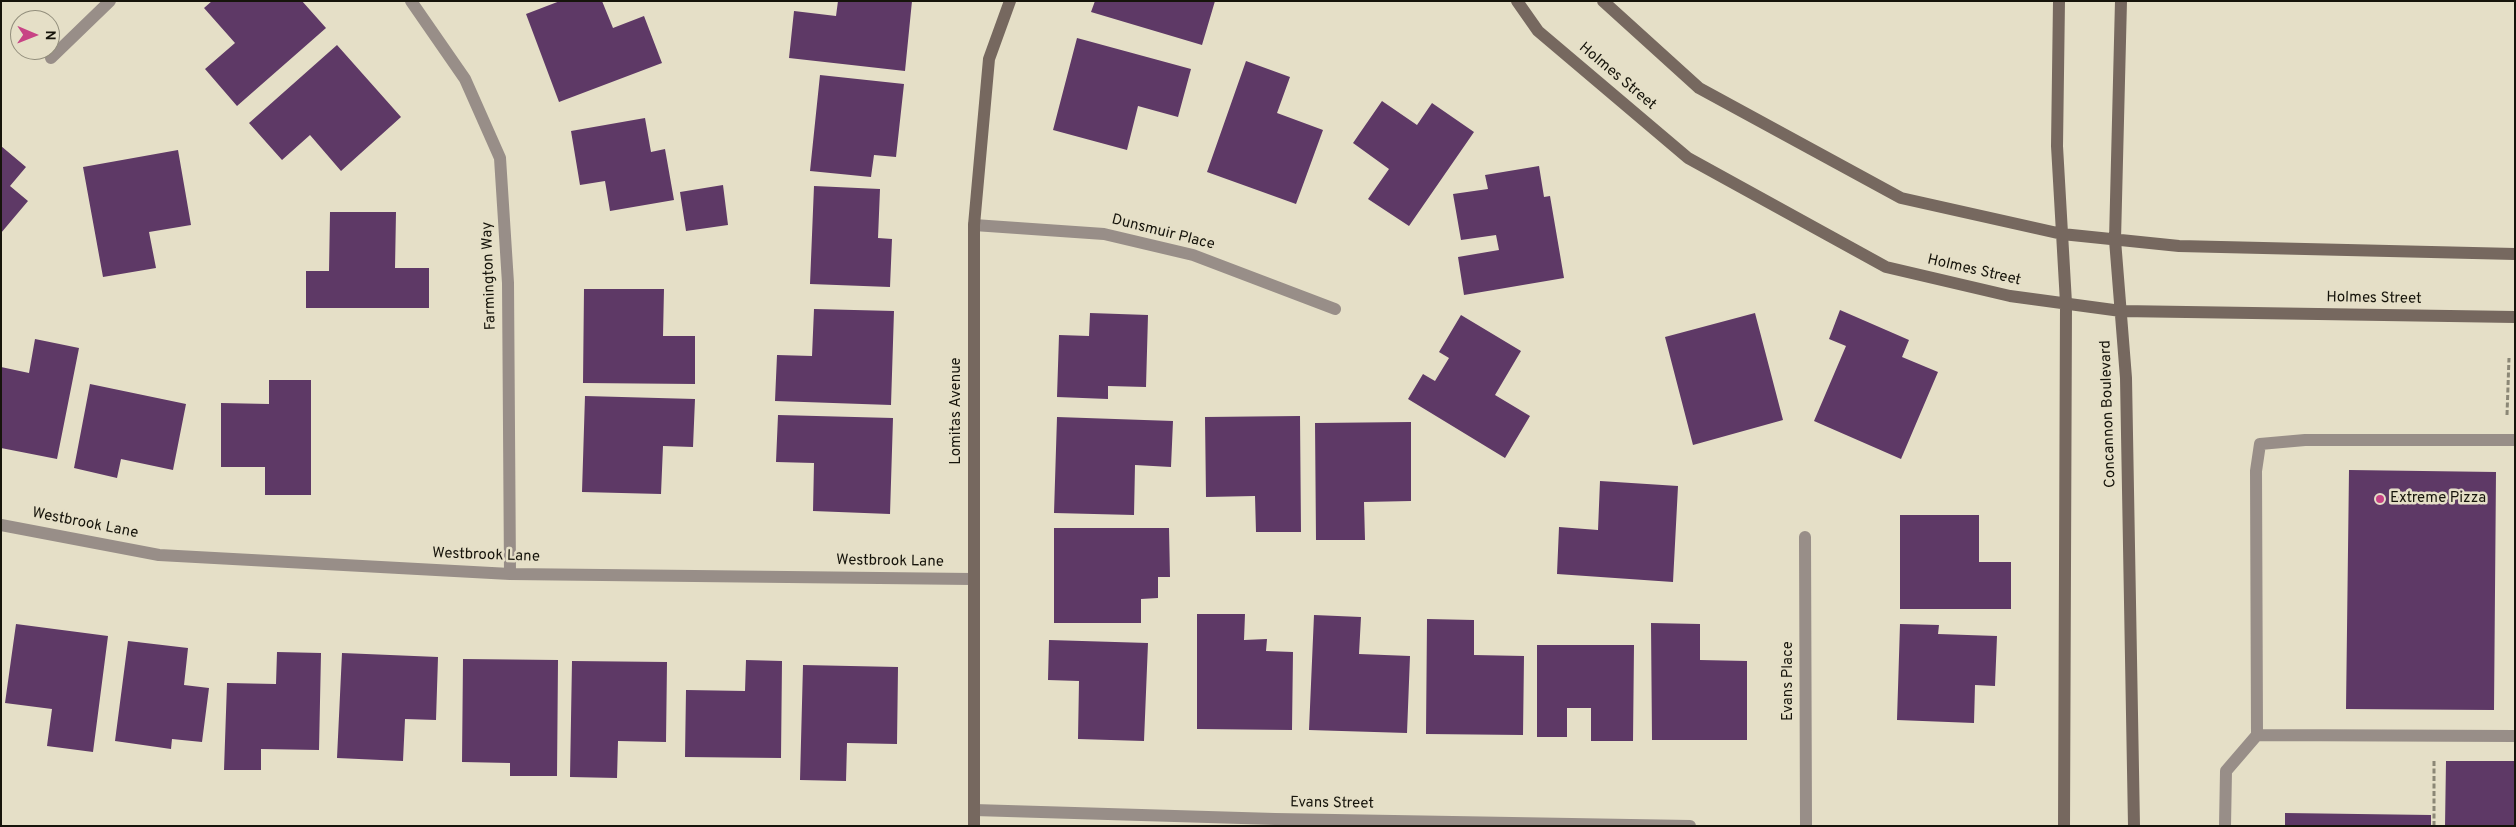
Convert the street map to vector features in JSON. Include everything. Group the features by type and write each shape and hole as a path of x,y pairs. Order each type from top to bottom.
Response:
{"main road":[{"name":"Lomitas Avenue","path":"974,826 972,579 974,225 989,59 1010,1"},
{"name":"Holmes Street","path":"1517,1 1538,31 1688,158 1886,267 2010,296 2121,311 2515,317"},
{"path":"1603,1 1698,88 1901,198 2062,234 2115,240 2188,246 2515,254"},
{"path":"2059,1 2057,146 2066,303 2064,826"},
{"name":"Concannon Boulevard","path":"2121,1 2115,240 2126,388 2134,826"}],"street":[{"path":"60,49 110,1"},
{"name":"Farmington Way","path":"411,1 464,79 500,158 508,283 510,574"},
{"name":"Dunsmuir Place","path":"974,225 1104,234 1193,255 1335,309"},
{"path":"2225,826 2226,771 2257,735 2256,471 2260,444 2305,440 2515,440"},
{"name":"Westbrook Lane","path":"1,525 159,555 510,574 972,579"},
{"name":"Evans Place","path":"1805,537 1806,826"},
{"path":"2257,735 2515,736"},
{"name":"Evans Street","path":"974,810 1275,822 1690,826"}],"path":[{"path":"2507,391 2509,358"},
{"path":"2434,736 2434,826"}],"building":[{"path":"212,1 302,1 326,28 237,106 205,69 235,43 204,8"},
{"path":"560,1 602,1 613,28 644,16 662,63 559,102 526,14"},
{"path":"838,1 912,1 905,71 789,58 794,11 836,16"},
{"path":"1095,1 1215,1 1202,45 1091,12"},
{"path":"1077,38 1191,69 1178,117 1138,106 1127,150 1053,130"},
{"path":"337,45 401,117 341,171 310,135 282,160 249,123"},
{"path":"1246,61 1290,77 1277,113 1323,130 1296,204 1207,172"},
{"path":"820,75 904,84 896,157 874,155 871,177 810,171"},
{"path":"1382,101 1417,125 1432,103 1474,132 1409,226 1368,199 1389,169 1353,143"},
{"path":"645,118 651,152 665,149 674,200 610,211 605,181 580,185 571,131"},
{"path":"1,146 26,167 10,186 28,201 1,233"},
{"path":"178,150 191,225 149,232 156,268 103,277 83,167"},
{"path":"1539,166 1544,197 1550,196 1564,278 1464,295 1458,257 1499,250 1496,235 1461,240 1453,194 1488,189 1485,175"},
{"path":"723,185 728,225 686,231 680,192"},
{"path":"814,186 880,189 878,238 892,239 890,287 810,284"},
{"path":"330,212 396,212 395,268 429,268 429,308 306,308 306,271 329,271"},
{"path":"584,289 664,289 663,336 695,336 695,384 583,383"},
{"path":"814,309 894,311 891,405 775,401 777,355 812,356"},
{"path":"1840,310 1909,340 1902,357 1938,372 1901,459 1814,421 1846,346 1829,339"},
{"path":"1090,313 1148,315 1146,387 1108,386 1108,399 1057,397 1059,335 1089,336"},
{"path":"1755,313 1783,420 1693,445 1665,337"},
{"path":"1461,315 1521,351 1495,395 1530,416 1505,458 1408,399 1423,374 1435,381 1449,358 1439,352"},
{"path":"35,339 79,348 57,459 1,448 1,367 29,373"},
{"path":"269,380 311,380 311,495 265,495 265,467 221,467 221,403 269,404"},
{"path":"90,384 186,404 173,470 121,459 117,478 74,468"},
{"path":"585,396 695,399 693,447 663,446 661,494 582,492"},
{"path":"778,415 893,418 890,514 813,511 814,463 776,462"},
{"path":"1300,416 1301,532 1256,532 1255,496 1206,497 1205,417"},
{"path":"1057,417 1173,421 1171,467 1135,465 1134,515 1054,513"},
{"path":"1411,422 1411,501 1364,502 1365,540 1316,540 1315,423"},
{"path":"2349,470 2496,472 2494,710 2346,709"},
{"path":"1600,481 1678,486 1673,582 1557,574 1559,527 1598,530"},
{"path":"1900,515 1979,515 1979,562 2011,562 2011,609 1900,609"},
{"path":"1054,528 1169,528 1170,577 1158,577 1158,598 1141,599 1141,623 1054,623"},
{"path":"1197,614 1245,614 1244,640 1267,639 1266,651 1293,652 1292,730 1197,729"},
{"path":"1314,615 1361,617 1359,654 1410,656 1407,733 1309,730"},
{"path":"1427,619 1474,620 1474,655 1524,656 1523,735 1426,734"},
{"path":"1651,623 1700,624 1700,660 1747,661 1747,740 1652,740"},
{"path":"16,624 108,636 93,752 47,746 52,709 5,703"},
{"path":"1900,624 1939,625 1938,634 1997,636 1995,686 1975,685 1974,723 1897,720"},
{"path":"1049,640 1148,643 1144,741 1078,739 1079,681 1048,680"},
{"path":"128,641 188,648 184,685 209,688 202,742 172,739 171,749 115,741"},
{"path":"1537,645 1634,645 1633,741 1591,741 1591,708 1567,708 1567,737 1537,737"},
{"path":"277,652 321,653 319,750 261,749 261,770 224,770 227,683 276,684"},
{"path":"342,653 438,657 436,720 405,719 403,761 337,758"},
{"path":"463,659 558,660 557,776 510,776 510,763 462,762"},
{"path":"746,660 782,661 781,758 685,757 686,690 745,691"},
{"path":"572,661 667,662 666,742 618,741 617,778 570,777"},
{"path":"803,665 898,667 897,744 847,743 846,781 800,780"},
{"path":"2446,761 2515,761 2515,826 2445,826"},
{"path":"2285,813 2431,815 2431,826 2285,826"}],"place":[{"name":"Extreme Pizza","path":"2380,499"}]}
